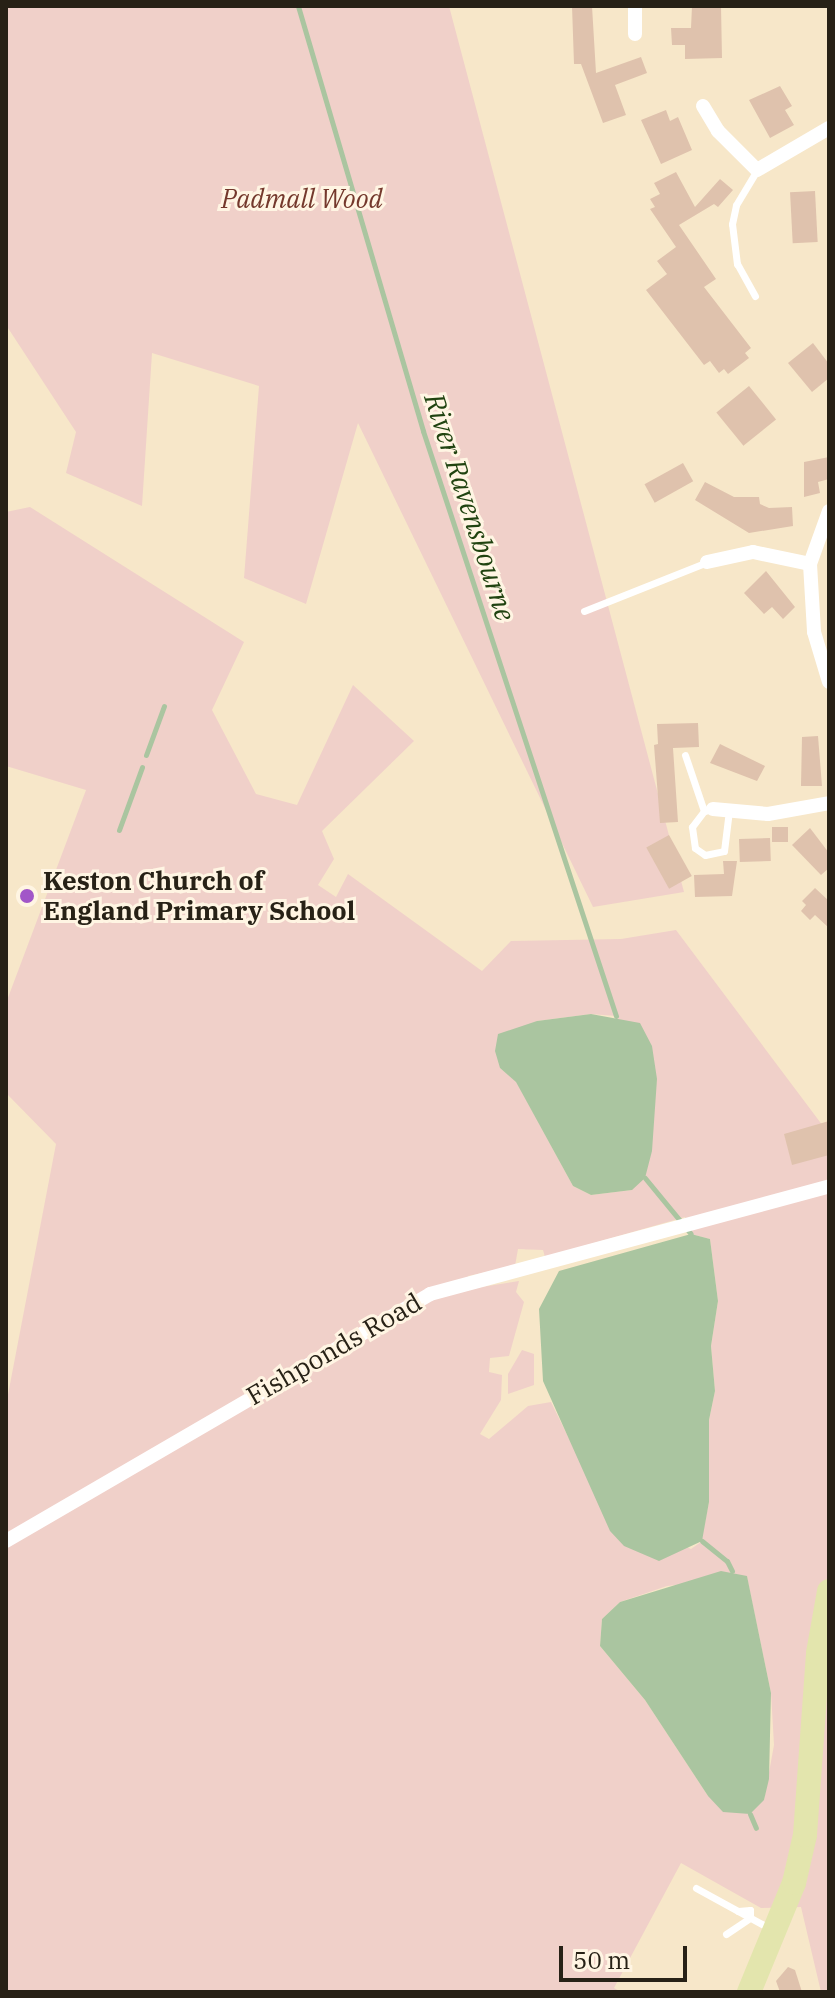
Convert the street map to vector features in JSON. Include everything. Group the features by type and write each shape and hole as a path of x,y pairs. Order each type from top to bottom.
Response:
{"main road":[{"path":"749,1992 776,1932 805,1835 818,1653 829,1591"}],"street":[{"path":"635,6 635,34"},
{"path":"703,106 718,131 757,170 829,128"},
{"path":"829,511 810,564 814,632 829,681"},
{"path":"707,562 753,552 810,564"},
{"path":"715,810 768,814 829,803"},
{"name":"Fishponds Road","path":"6,1541 430,1294 829,1186"}],"lane":[{"path":"755,296 737,264 732,224 736,205 757,170"},
{"path":"584,611 707,562"},
{"path":"685,755 715,810 726,845 712,856 699,853 692,840 692,827 715,810"},
{"path":"696,1888 776,1932"},
{"path":"726,1934 750,1918"}],"green space":[{"name":"Padmall Wood","path":"6,6 449,6 684,892 593,907 358,423 306,604 244,578 259,386 152,353 142,506 66,473 76,432 6,325"},
{"path":"30,507 244,642 212,710 256,794 297,805 353,685 414,741 322,831 334,859 318,885 336,897 348,874 482,971 511,941 621,939 676,930 829,1134 829,1992 821,1992 801,1907 761,1908 681,1863 614,1988 621,1992 6,1992 6,1405 56,1144 6,1093 6,1003 86,790 6,766 6,512","holes":["591,1014 616,1016 632,1190 591,1195 573,1186 516,1081 500,1068 537,1021","685,1217 691,1234 710,1239 718,1301 711,1346 715,1391 709,1420 709,1502 701,1542 691,1549 603,1508 551,1402 528,1406 489,1439 480,1434 501,1400 502,1375 489,1372 490,1358 509,1356 524,1302 516,1292 519,1281 469,1289 468,1276 515,1266 518,1249 543,1250 545,1257","747,1577 771,1693 774,1745 764,1800 708,1796 645,1700 600,1646 602,1619 620,1602 667,1586"]},
{"path":"522,1350 534,1354 534,1385 508,1394 508,1374"}],"shaded area":[{"path":"591,1014 640,1023 652,1046 657,1079 652,1151 645,1178 632,1190 591,1195 573,1186 516,1082 500,1068 495,1051 498,1034 537,1021"},
{"path":"691,1234 710,1239 718,1301 711,1346 715,1391 709,1420 709,1502 702,1541 659,1561 624,1546 610,1531 543,1381 539,1309 559,1271"},
{"path":"721,1571 747,1576 771,1693 769,1779 764,1800 750,1814 723,1812 708,1796 645,1700 600,1646 602,1619 620,1602"}],"building":[{"path":"572,6 592,6 596,73 641,57 647,73 615,85 626,115 603,123 581,64 574,64"},
{"path":"692,6 721,6 722,58 685,59 685,45 672,45 671,28 691,28"},
{"path":"780,86 792,106 785,110 794,125 770,138 749,100"},
{"path":"666,110 670,121 678,117 692,150 661,164 641,120"},
{"path":"676,172 695,207 720,179 733,190 718,207 714,204 679,225 716,279 704,287 751,348 745,353 749,358 728,374 724,369 719,373 710,361 704,365 646,290 667,274 657,261 676,247 650,209 655,207 650,199 660,194 654,183"},
{"path":"815,191 818,242 793,243 790,192"},
{"path":"813,343 829,364 829,378 812,392 788,363"},
{"path":"749,386 776,419 743,446 716,412"},
{"path":"829,457 829,479 818,482 820,493 804,497 804,462"},
{"path":"683,463 693,481 655,503 645,484"},
{"path":"705,482 734,497 759,497 760,504 769,508 792,507 793,526 749,533 695,500"},
{"path":"766,571 795,607 783,619 772,607 764,614 744,593"},
{"path":"698,723 699,747 673,748 678,822 660,823 654,745 658,744 657,724"},
{"path":"818,736 822,786 801,786 802,737"},
{"path":"720,744 765,766 757,781 710,763"},
{"path":"772,827 788,827 788,842 772,842"},
{"path":"810,828 829,853 829,868 821,875 792,845"},
{"path":"669,835 692,876 669,889 646,848"},
{"path":"770,838 771,861 740,862 739,839"},
{"path":"723,861 737,861 732,896 695,897 694,875 724,874"},
{"path":"815,888 829,901 829,928 815,915 810,920 801,911 806,905 802,901"},
{"path":"829,1121 829,1155 792,1165 784,1134"},
{"path":"788,1967 795,1970 802,1992 780,1992 776,1981"}],"waterway":[{"name":"River Ravensbourne","path":"298,6 423,431 616,1016"},
{"path":"146,755 164,706"},
{"path":"119,830 142,767"},
{"path":"645,1178 691,1234"},
{"path":"702,1541 727,1561 732,1571"},
{"path":"750,1814 756,1828"}],"place":[{"name":"Keston Church of England Primary School","path":"27,896"}]}
